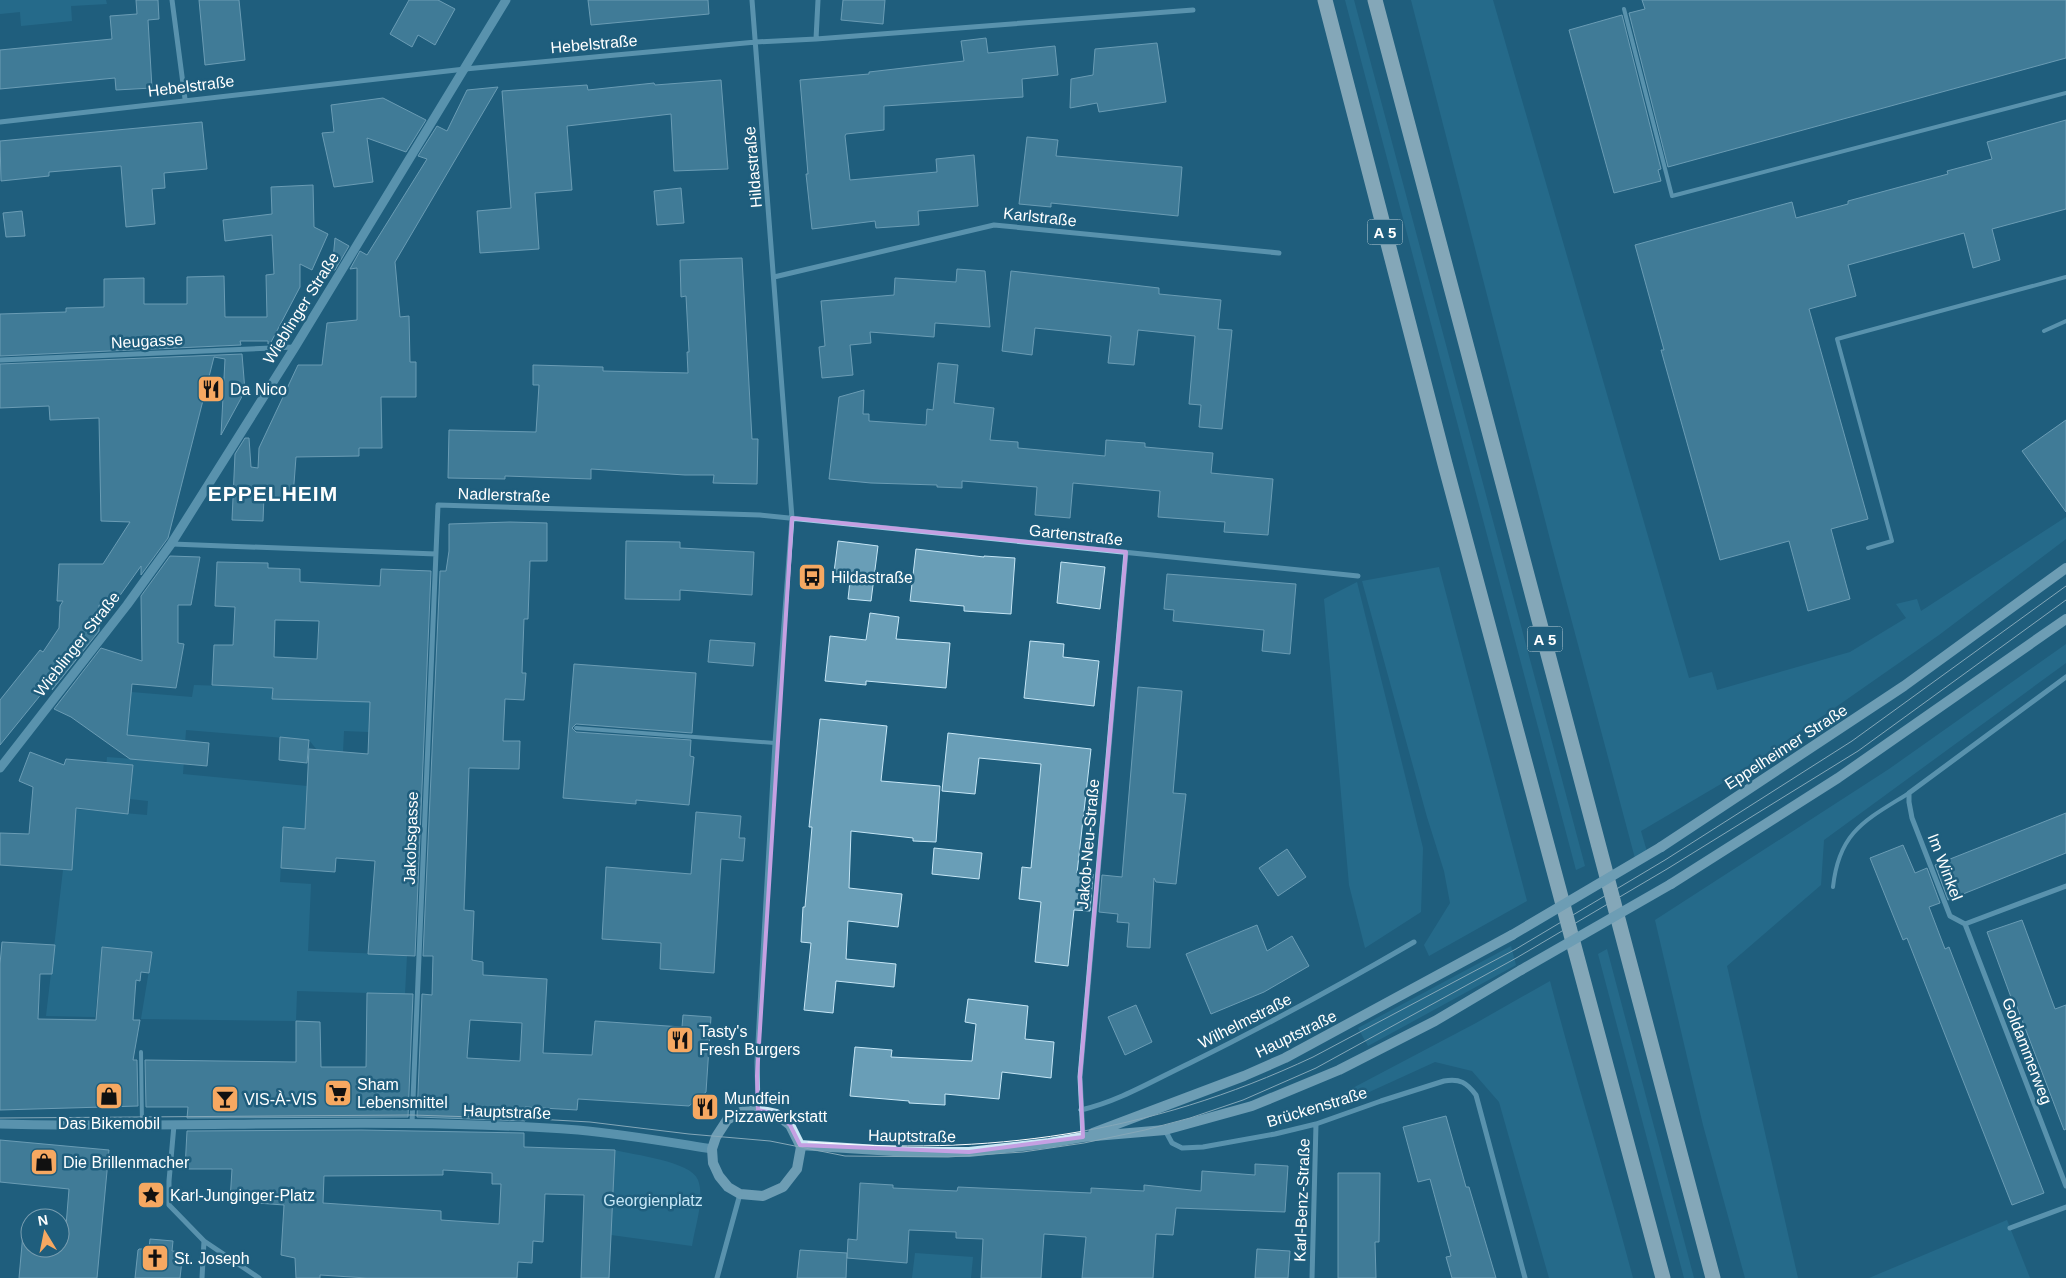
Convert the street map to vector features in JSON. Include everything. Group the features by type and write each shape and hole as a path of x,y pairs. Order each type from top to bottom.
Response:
{"highway":[{"name":"A 5","path":"1325,0 1445,464 1663,1278"},
{"name":"A 5","path":"1375,0 1713,1278"}],"main road":[{"name":"Eppelheimer Straße","path":"1512,934 1661,846 1904,686 2066,568"},
{"name":"Hauptstraße","path":"800,1145 900,1152 969,1152 1165,1130 1252,1106 1339,1070 1435,1020 1671,884 1838,778 2066,619"},
{"name":"Hauptstraße","path":"1083,1138 1285,1058 1512,934"},
{"path":"758,1110 776,1114 790,1125 800,1145 797,1169 783,1187 762,1196 740,1194 728,1187 719,1176 713,1163 712,1149 716,1137 727,1120 741,1112 758,1110"}],"street":[{"path":"172,0 186,100"},
{"name":"Wieblinger Straße","path":"0,768 127,605 171,544 295,347 506,0"},
{"name":"Hildastraße","path":"752,0 792,518 775,743 757,1048 758,1110"},
{"path":"816,40 818,0"},
{"name":"Hebelstraße","path":"0,122 465,68 756,42 816,40 1193,10"},
{"name":"Karlstraße","path":"774,277 994,225 1278,253"},
{"name":"Neugasse","path":"0,360 295,347"},
{"name":"Nadlerstraße","path":"436,554 438,505 760,515 792,518"},
{"name":"Gartenstraße","path":"792,518 1358,576"},
{"path":"171,544 436,554"},
{"name":"Jakob-Neu-Straße","path":"1083,1138 1080,1077 1126,552"},
{"name":"Jakobsgasse","path":"412,1123 436,554"},
{"path":"1909,793 2066,677"},
{"name":"Im Winkel","path":"1909,793 1912,818 1950,916 1965,924"},
{"path":"1965,924 2066,886"},
{"name":"Goldammerweg","path":"1965,924 2066,1186"},
{"name":"Wilhelmstraße","path":"1082,1110 1105,1104 1216,1050 1320,997 1414,942"},
{"name":"Brückenstraße","path":"1165,1130 1172,1144 1182,1148 1275,1134 1316,1124 1381,1101 1452,1080 1462,1081 1476,1095 1525,1278"},
{"name":"Hauptstraße","path":"0,1124 412,1123 578,1130 712,1149"},
{"path":"174,1124 169,1181 169,1206 204,1241 259,1278"},
{"name":"Karl-Benz-Straße","path":"1312,1278 1316,1124"},
{"path":"717,1278 740,1194"},
{"path":"2010,1228 2066,1206"},
{"path":"202,1278 204,1241"}],"lane":[{"path":"1624,9 1672,196 2066,93"},
{"path":"1868,548 1892,542 1837,339 2066,277"},
{"path":"2044,331 2066,321"},
{"path":"576,728 775,743"},
{"path":"1833,886 1837,860 1845,842 1865,820 1909,793"},
{"path":"141,1052 142,1124"}],"highlighted area":[{"path":"792,518 1126,552 1080,1077 1083,1137 969,1152 800,1145 790,1125 776,1114 758,1110 757,1076"}],"green space":[{"path":"0,0 106,0 107,4 71,6 72,21 21,26 20,12 0,14"},
{"path":"1345,0 1354,0 1585,866 1576,870"},
{"path":"1411,0 1493,0 1689,678 1712,672 1717,690 1850,652 1906,618 1896,604 1917,599 1921,611 2066,517 2066,539 1939,635 1726,781 1641,831 1648,855 1636,862 1552,547"},
{"path":"1439,567 1527,901 1429,956 1424,945 1450,903 1444,871 1427,817 1362,581"},
{"path":"1357,582 1423,848 1421,912 1365,948 1349,885 1324,599"},
{"path":"2066,644 2066,663 1824,840 1821,885 1727,966 1798,1278 1745,1278 1703,1125 1655,920 1889,769"},
{"path":"335,660 386,704 370,702 369,732 344,731 343,752 317,750 309,740 186,730 183,774 307,786 305,829 283,827 280,882 311,884 308,951 407,955 405,994 297,991 296,1021 141,1019 152,952 102,947 95,1017 46,1016 63,870 72,870 76,809 147,815 148,801 130,799 131,786 105,783 107,757 160,761 161,738 127,735 131,692 192,697 194,685 273,688 272,699 333,701"},
{"path":"1511,946 1516,965 1368,1046 1358,1028"},
{"path":"1607,949 1694,1278 1684,1278 1598,954"},
{"path":"1550,981 1633,1278 1549,1278 1499,1102 1472,1071 1435,1062 1332,1109 1330,1100 1476,1023"},
{"name":"Georgienplatz","path":"615,1150 673,1163 693,1173 698,1180 700,1196 699,1213 692,1246 611,1235"},
{"path":"2007,1220 2030,1278 1869,1278"},
{"path":"915,1253 973,1257 971,1278 912,1278"}],"building":[{"path":"136,0 158,0 159,19 148,20 152,88 116,90 115,78 0,89 0,50 112,39 110,16 137,14"},
{"path":"199,0 239,0 245,60 205,65"},
{"path":"409,0 438,0 455,9 435,45 418,35 412,47 390,34"},
{"path":"588,0 708,0 709,14 591,25"},
{"path":"843,0 885,0 883,24 841,20"},
{"path":"1642,0 2066,0 2066,58 1668,167 1629,13 1645,9"},
{"path":"1622,15 1661,169 1658,170 1661,181 1614,193 1569,30"},
{"path":"986,38 988,53 1055,46 1058,75 1022,79 1023,97 884,106 884,130 846,134 845,136 850,180 937,172 936,159 974,155 978,206 918,211 919,225 876,228 875,221 812,229 806,174 808,174 800,80 869,74 869,72 964,61 961,41"},
{"path":"1157,43 1166,102 1099,112 1097,103 1070,108 1071,79 1093,75 1095,49"},
{"path":"721,80 728,169 674,171 671,114 567,126 572,190 535,193 539,249 480,253 477,211 511,208 502,91 587,85 588,90 654,83 655,85"},
{"path":"498,87 395,262 400,317 409,316 410,362 416,362 416,397 381,397 382,448 359,448 359,456 296,457 293,497 264,496 263,521 232,520 235,454 245,438 249,438 251,467 258,468 259,448 298,365 322,365 327,323 357,320 357,268 350,269 360,251 367,255 427,159 418,156 437,126 447,131 467,90"},
{"path":"383,98 426,120 406,152 367,138 373,182 334,187 322,133 334,132 331,105"},
{"path":"2066,120 2066,209 1992,229 2000,260 1973,268 1964,233 1848,265 1856,296 1809,309 1868,519 1831,529 1850,599 1808,611 1789,541 1720,560 1661,350 1664,350 1635,245 1792,202 1796,218 1848,204 1848,201 1948,174 1947,171 1992,159 1987,142"},
{"path":"202,122 207,169 164,173 165,188 152,189 155,224 126,227 121,166 49,172 49,176 1,181 0,141"},
{"path":"1027,137 1058,140 1056,156 1182,167 1178,216 1051,203 1051,207 1019,204"},
{"path":"313,185 314,227 328,234 312,270 300,264 300,287 270,344 268,344 268,341 240,341 241,345 0,356 0,314 66,312 66,308 104,307 104,279 144,278 144,304 187,304 187,277 224,276 225,317 267,317 266,275 274,274 272,235 225,241 223,220 272,214 271,187"},
{"path":"681,188 684,223 657,225 654,191"},
{"path":"22,211 25,236 6,237 3,213"},
{"path":"335,238 349,246 335,270 332,270"},
{"path":"742,258 752,439 758,439 757,484 713,483 714,475 591,469 591,479 505,476 505,479 448,478 449,430 536,432 539,385 533,385 533,365 603,367 603,371 688,373 687,352 689,352 686,296 681,297 680,260"},
{"path":"957,269 985,271 990,327 935,323 934,337 870,332 871,343 850,345 853,375 822,378 819,347 825,346 821,301 894,295 895,278 956,282"},
{"path":"1011,271 1159,288 1159,294 1221,300 1218,329 1232,330 1222,429 1199,427 1201,405 1189,404 1195,336 1138,330 1134,365 1108,363 1111,336 1035,328 1032,355 1002,351"},
{"path":"242,354 245,391 221,435 225,359 214,357 168,538 141,575 141,566 111,608 99,605 99,631 52,690 60,671 0,745 0,700 40,650 43,652 59,628 60,606 63,601 57,601 59,564 103,564 130,522 101,521 99,418 50,420 49,406 0,408 0,364"},
{"path":"938,363 958,365 954,403 994,408 990,440 1018,442 1018,448 1105,456 1106,440 1145,443 1145,447 1213,453 1211,473 1273,479 1268,535 1224,532 1225,522 1158,517 1160,491 1073,483 1070,518 1035,515 1037,487 962,481 962,488 829,479 839,397 864,390 863,414 869,414 869,421 926,425 927,409 933,410"},
{"path":"2066,420 2066,512 2022,451"},
{"path":"547,523 547,561 530,561 528,619 524,619 522,673 526,673 524,700 505,699 503,741 520,741 519,769 469,768 464,910 474,911 472,960 483,962 483,975 547,979 543,1053 592,1055 595,1021 682,1027 683,1015 711,1017 706,1092 689,1106 578,1099 577,1110 525,1107 525,1121 417,1117 422,994 432,995 433,956 423,956 440,571 446,571 449,551 449,524","holes":["470,1020 522,1023 520,1061 467,1058"]},
{"path":"626,541 680,542 680,548 754,552 752,595 680,590 680,600 625,599"},
{"path":"838,541 878,546 871,601 848,599 850,581 833,580"},
{"path":"916,549 984,557 1015,558 1011,614 964,611 964,606 910,601"},
{"path":"170,556 200,557 191,605 178,605 178,643 184,644 176,688 132,684 127,735 209,743 207,766 130,759 71,717 54,709 101,648 142,661 141,596"},
{"path":"217,562 268,563 268,568 300,569 300,582 380,586 381,569 431,571 415,956 368,954 375,861 336,858 335,872 281,868 283,827 305,829 309,749 368,754 370,702 272,699 273,688 212,685 214,645 233,645 235,607 215,606","holes":["275,620 319,621 317,659 274,657"]},
{"path":"1061,562 1105,567 1100,609 1057,603"},
{"path":"1167,574 1296,584 1290,654 1262,651 1264,630 1173,621 1174,610 1164,609"},
{"path":"870,613 899,617 896,639 950,643 946,688 866,681 866,685 825,681 830,636 866,640"},
{"path":"710,640 755,643 753,666 708,662"},
{"path":"1030,641 1064,644 1063,657 1099,661 1094,706 1024,698"},
{"path":"574,664 696,673 692,733 576,724 572,728 576,732 691,740 690,756 694,757 689,805 636,800 636,804 563,798"},
{"path":"1138,687 1182,691 1173,793 1186,794 1176,884 1156,882 1154,878 1150,948 1127,947 1129,923 1117,922 1118,914 1099,912 1102,875 1122,877"},
{"path":"820,719 887,726 881,781 940,786 936,842 913,841 913,838 851,831 849,888 902,894 898,927 848,921 846,959 896,964 894,987 836,981 833,1013 804,1010 811,943 801,942 812,827 809,827"},
{"path":"948,733 1091,749 1077,873 1093,874 1090,911 1074,910 1068,966 1035,962 1041,902 1019,899 1022,867 1031,868 1041,764 979,758 975,794 942,791"},
{"path":"280,737 309,740 307,763 279,760"},
{"path":"30,752 64,765 66,759 133,765 128,814 76,808 72,870 0,865 0,833 29,834 33,787 19,781"},
{"path":"696,812 741,816 739,838 745,838 743,861 721,859 714,973 660,969 661,943 602,939 606,867 691,874"},
{"path":"2066,813 2066,853 1948,900 1935,865"},
{"path":"1903,845 1915,873 1927,868 1940,903 1929,907 1945,949 1949,947 2044,1193 2012,1205 1907,938 1903,940 1870,858"},
{"path":"934,848 982,853 979,879 932,874"},
{"path":"1287,849 1306,877 1278,896 1259,868"},
{"path":"2022,920 2055,1009 2066,1005 2066,1129 2064,1130 1987,932"},
{"path":"1257,925 1267,951 1292,936 1309,966 1264,992 1211,1014 1186,954"},
{"path":"2,942 55,945 52,974 40,974 38,1019 96,1020 102,947 152,952 149,973 141,972 140,981 136,980 133,1020 140,1020 133,1060 137,1060 138,1106 0,1110 0,964"},
{"path":"367,993 413,994 408,1117 187,1118 188,1107 146,1107 145,1060 296,1062 296,1021 320,1022 321,1067 366,1067"},
{"path":"968,999 1028,1006 1025,1039 1054,1042 1051,1078 1002,1072 999,1099 945,1094 945,1105 850,1096 855,1047 892,1050 891,1057 972,1061 976,1024 965,1022"},
{"path":"1136,1005 1152,1042 1125,1055 1108,1017"},
{"path":"1446,1116 1466,1187 1469,1187 1496,1278 1452,1278 1446,1257 1451,1256 1430,1179 1418,1182 1403,1127"},
{"path":"361,1130 524,1133 524,1147 615,1150 609,1278 581,1278 584,1195 545,1194 543,1242 533,1241 532,1263 518,1262 517,1278 367,1278 320,1275 320,1278 296,1278 295,1258 281,1255 284,1205 230,1201 232,1169 185,1169 187,1131","holes":["443,1170 492,1173 492,1184 501,1184 499,1224 441,1220 441,1211 323,1203 324,1176 443,1175"]},
{"path":"0,1140 109,1150 97,1278 19,1278 21,1258 70,1258 70,1208 67,1208 69,1189 0,1182"},
{"path":"1255,1164 1288,1166 1285,1212 1176,1208 1173,1235 1156,1234 1153,1278 1082,1278 1086,1237 1044,1234 1041,1278 981,1278 983,1239 956,1238 956,1232 909,1230 907,1263 847,1258 848,1239 857,1240 860,1183 893,1185 893,1188 957,1191 958,1187 1091,1193 1091,1188 1144,1191 1144,1185 1201,1191 1202,1171 1255,1175"},
{"path":"1338,1173 1380,1173 1379,1242 1375,1242 1376,1278 1338,1278"},
{"name":"St. Joseph","path":"150,1239 173,1241 172,1251 183,1252 180,1278 135,1278 138,1250 149,1249"},
{"path":"1257,1249 1290,1251 1288,1278 1255,1278"},
{"path":"800,1250 847,1253 846,1278 797,1278"}],"tram line":[{"path":"808,1142 875,1146 940,1146 1004,1142 1066,1134 1128,1122 1190,1105 1251,1084 1313,1057 1516,949 1665,860 1852,741 2066,586"},
{"path":"0,1118 412,1115 536,1119 590,1122 689,1134 770,1141 845,1156 948,1157 1023,1152 1084,1143 1145,1130 1190,1118 1243,1100 1316,1068 1518,957 1667,869 1858,751 2066,600"}],"place":[{"name":"Da Nico","path":"211,389"},
{"name":"Hildastraße","path":"812,577"},
{"name":"Tasty's Fresh Burgers","path":"680,1040"},
{"name":"Sham Lebensmittel","path":"338,1093"},
{"name":"Das Bikemobil","path":"109,1096"},
{"name":"VIS-À-VIS","path":"225,1099"},
{"name":"Mundfein Pizzawerkstatt","path":"705,1107"},
{"name":"Die Brillenmacher","path":"44,1162"},
{"name":"Karl-Junginger-Platz","path":"151,1195"},
{"name":"St. Joseph","path":"155,1258"}],"district":[{"name":"EPPELHEIM","path":"273,493"}]}
